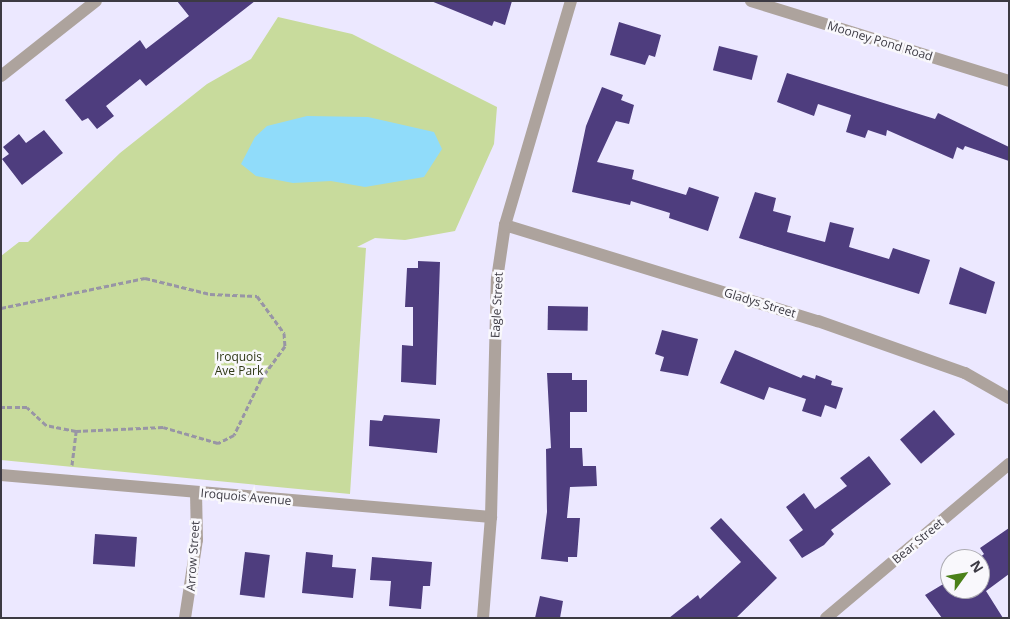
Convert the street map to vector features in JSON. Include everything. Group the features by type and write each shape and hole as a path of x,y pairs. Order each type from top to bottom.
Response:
{"street":[{"path":"1,76 96,1"},
{"name":"Eagle Street","path":"483,618 491,517 497,279 505,226 571,1"},
{"name":"Mooney Pond Road","path":"751,1 1009,81"},
{"name":"Gladys Street","path":"505,226 818,321 965,373 1009,398"},
{"name":"Bear Street","path":"826,618 1009,464"},
{"name":"Iroquois Avenue","path":"1,475 491,517"},
{"name":"Arrow Street","path":"185,618 197,540 196,493"}],"path":[{"path":"1,308 145,278 210,294 257,296 284,333 285,346 261,379 228,441 218,443 163,427 76,431 46,426 27,408 1,407"},
{"path":"70,481 76,431"}],"green space":[{"name":"Iroquois Ave Park","path":"278,17 352,34 497,107 494,144 455,231 405,240 375,238 357,247 366,248 350,494 1,460 1,256 19,242 28,242 120,153 207,84 251,59"}],"water":[{"path":"307,116 368,117 434,132 442,149 424,177 365,187 331,181 293,183 256,176 241,164 255,137 267,126"}],"building":[{"path":"177,1 255,1 146,86 140,79 106,106 114,116 97,129 88,118 82,121 65,100 140,40 146,49 189,16"},
{"path":"431,1 512,1 505,25 494,21 492,26"},
{"path":"619,22 661,35 655,57 649,55 645,65 610,55"},
{"path":"719,46 758,56 752,80 713,70"},
{"path":"787,73 935,119 938,113 1009,147 1009,161 965,146 963,150 957,147 953,159 887,130 886,136 868,130 865,138 846,132 851,115 818,104 814,116 777,102"},
{"path":"602,87 623,95 621,100 634,105 629,124 616,121 597,162 634,170 632,179 686,195 689,187 719,197 708,231 669,218 670,213 631,201 630,205 572,192 586,126"},
{"path":"44,130 63,153 22,185 2,159 9,154 3,147 19,134 26,143"},
{"path":"755,192 776,198 773,211 791,216 787,232 825,242 830,222 854,228 849,247 889,259 893,248 930,260 919,294 739,238"},
{"path":"418,261 440,262 436,385 401,382 402,345 413,346 413,307 405,307 407,268 418,268"},
{"path":"960,267 995,282 986,314 949,304"},
{"path":"548,306 588,307 588,331 548,330"},
{"path":"662,330 698,339 688,376 660,371 664,357 655,354"},
{"path":"735,350 801,378 803,375 815,379 816,375 832,381 831,385 843,388 836,409 825,405 821,417 802,411 806,399 769,387 764,400 720,383"},
{"path":"547,373 572,373 572,380 587,380 587,412 570,412 570,448 582,448 583,466 596,466 597,486 570,487 567,518 580,518 577,557 568,557 568,562 541,559 547,512 546,449 551,448"},
{"path":"934,410 955,434 921,464 900,440"},
{"path":"384,415 440,419 437,453 369,446 370,420 382,421"},
{"path":"869,456 891,484 831,530 834,534 824,545 802,558 789,540 803,530 786,507 804,493 815,509 847,486 840,478"},
{"path":"721,518 777,578 736,618 669,618 698,595 700,599 741,562 710,528"},
{"path":"1009,528 1009,574 990,588 990,549 980,548"},
{"path":"95,534 137,537 135,567 93,564"},
{"path":"245,552 270,555 265,598 240,595"},
{"path":"306,552 333,555 332,567 356,569 353,598 302,593"},
{"path":"372,557 432,562 430,586 423,586 421,609 389,606 391,581 370,580"},
{"path":"940,586 940,599 990,599 990,597 1003,618 942,618 925,595"},
{"path":"540,596 563,601 560,618 535,618"}]}
